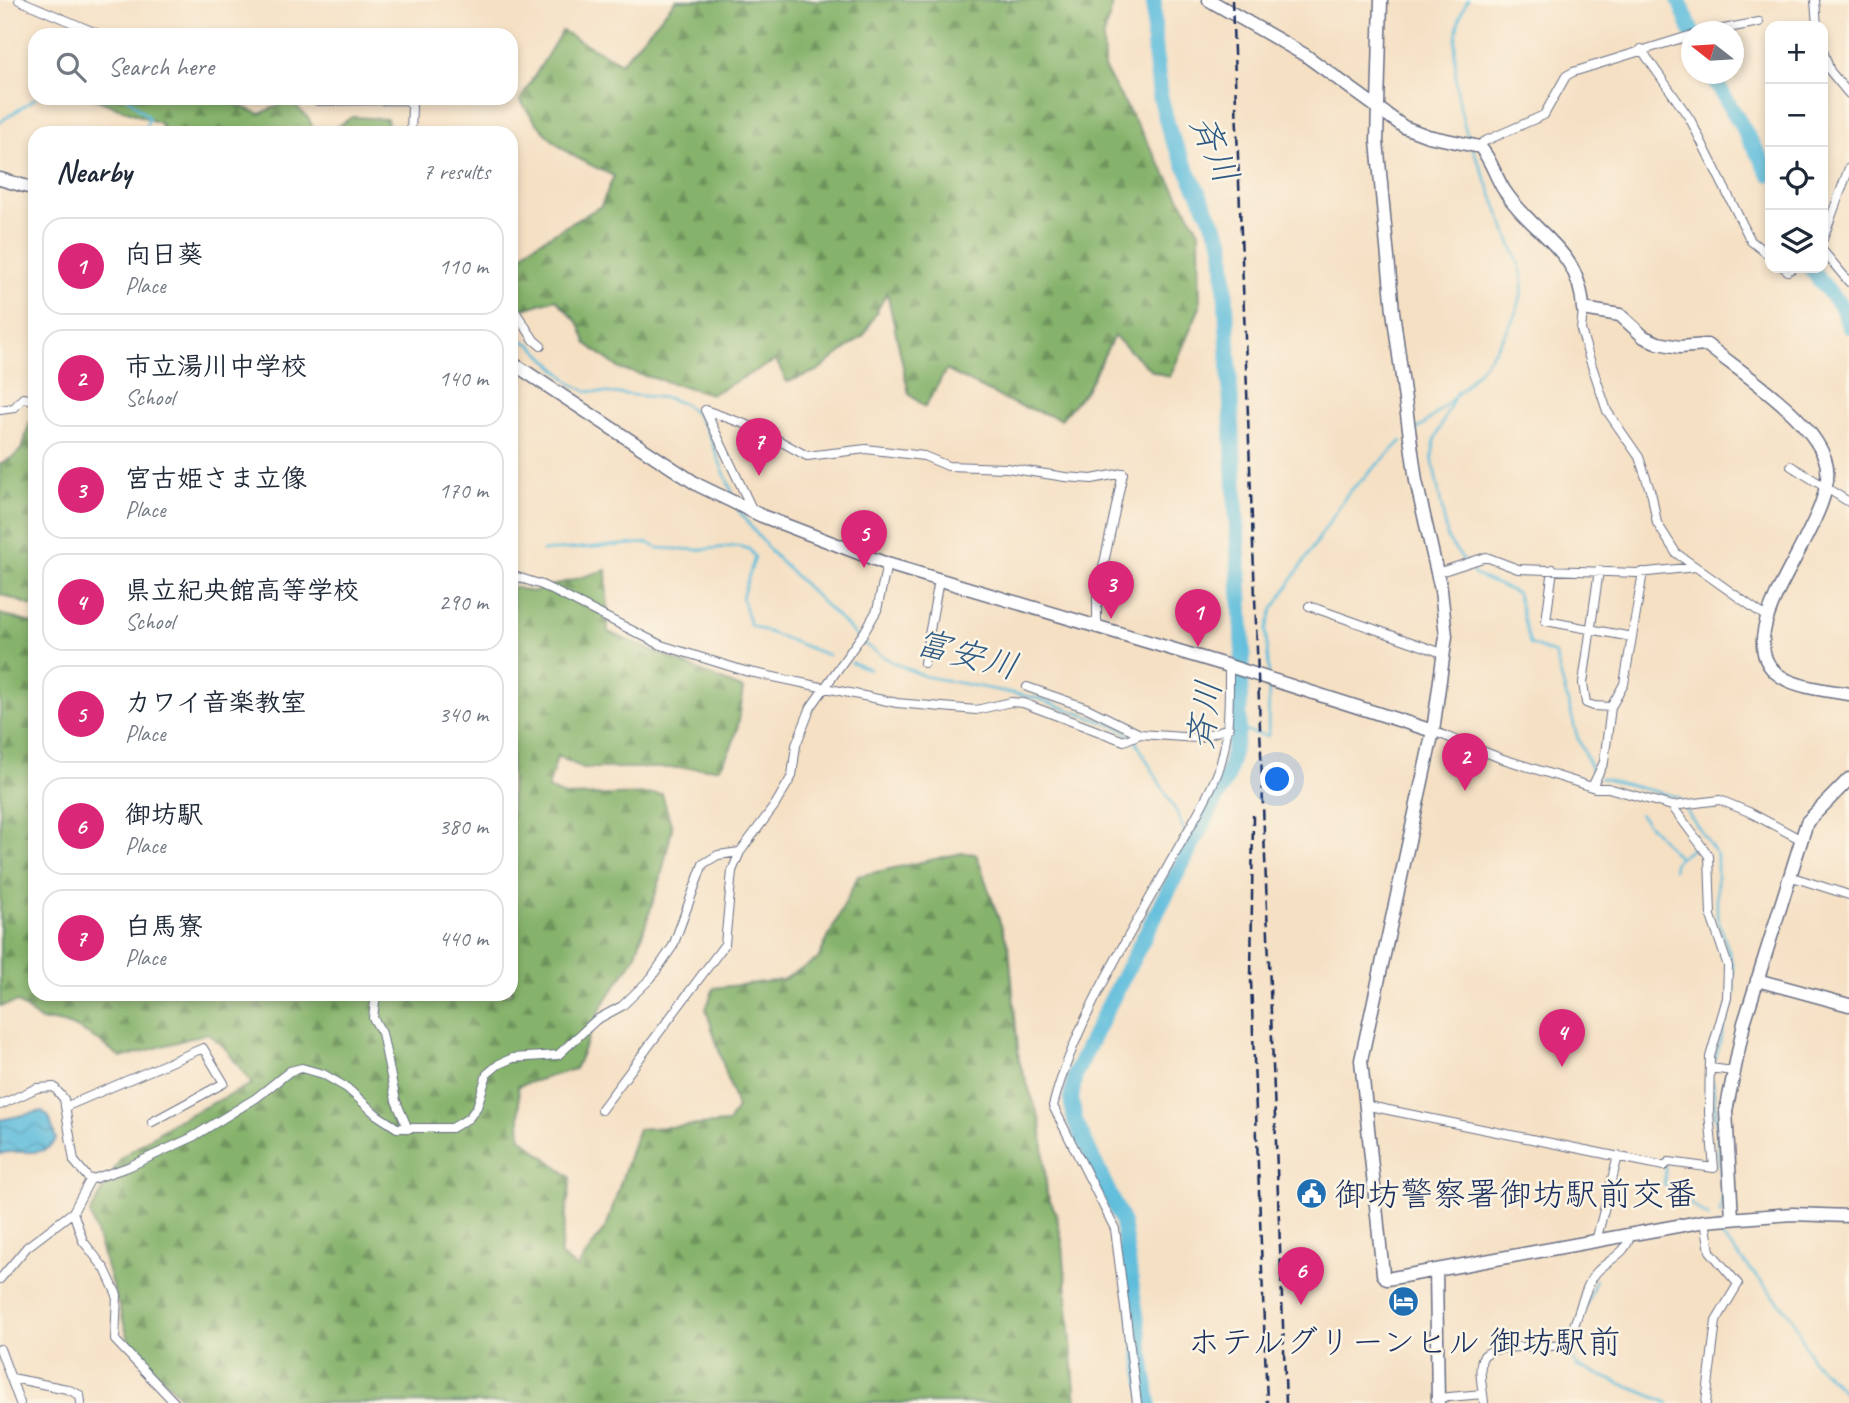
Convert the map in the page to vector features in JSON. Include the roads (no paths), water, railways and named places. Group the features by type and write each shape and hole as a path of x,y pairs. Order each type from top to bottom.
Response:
{"street":[{"path":"19,0 85,28"},
{"path":"1209,0 1305,55 1404,127 1428,136 1480,147 1521,213 1557,247 1577,274 1583,309 1581,330 1607,411 1639,457 1652,496 1657,523 1676,553 1765,617"},
{"path":"1381,0 1376,107 1403,395 1416,481 1437,573 1446,636 1433,731 1362,1060 1364,1105 1383,1274 1387,1279 1704,1221 1792,1214 1849,1216"},
{"path":"1815,0 1816,21"},
{"path":"1744,25 1759,22"},
{"path":"1480,147 1483,142 1544,116 1566,76 1641,49 1681,38"},
{"path":"1641,49 1690,119 1751,241 1765,252"},
{"path":"1828,63 1834,78 1849,94"},
{"path":"411,105 411,126"},
{"path":"1828,225 1849,168"},
{"path":"0,180 28,187"},
{"path":"1828,257 1849,282"},
{"path":"1583,309 1620,315 1644,337 1658,343 1679,347 1707,345 1814,436 1825,459 1827,488 1818,516 1765,617 1763,654 1779,675 1788,680 1849,694"},
{"path":"518,316 541,346"},
{"path":"518,366 721,497 887,565 1229,666 1433,731 1500,758 1592,787 1608,788 1672,806 1720,800 1800,839"},
{"path":"0,410 14,408 23,398 28,399"},
{"path":"756,513 705,410 756,428 807,456 866,449 924,456 947,466 1007,468 1092,479 1123,473 1097,596 1097,629"},
{"path":"1791,466 1849,502"},
{"path":"1437,573 1486,557 1518,569 1643,572 1696,567"},
{"path":"601,1110 725,944 732,871 740,852 775,805 792,776 796,745 811,707 877,610 887,565"},
{"path":"1553,569 1546,621 1632,637"},
{"path":"1599,570 1583,683 1586,703 1611,707"},
{"path":"1592,787 1604,762 1611,707 1624,684 1643,572"},
{"path":"518,577 542,585 661,645 746,671 872,700 976,710 1011,702 1023,703 1124,741 1140,734"},
{"path":"924,663 939,580"},
{"path":"1309,606 1445,654"},
{"path":"1137,1403 1115,1229 1053,1106 1064,1063 1191,829 1218,771 1228,728 1229,666"},
{"path":"1027,687 1087,708 1140,734 1197,738 1228,728"},
{"path":"1732,1218 1726,1111 1733,1071 1757,980 1807,822 1823,802 1849,779"},
{"path":"1364,1105 1664,1166 1669,1163 1714,1168 1709,1112 1710,1068 1727,998 1728,966 1711,916 1709,856 1672,806"},
{"path":"0,1279 4,1267 73,1212 90,1180 128,1167 191,1138 256,1098 290,1071 302,1068 323,1074 347,1088 377,1115 397,1128 452,1128 469,1118 477,1107 487,1074 499,1064 513,1058 558,1055 596,1020 622,1006 651,978 673,946 703,864 718,855 740,852"},
{"path":"1789,876 1849,895"},
{"path":"1757,980 1849,1005"},
{"path":"375,1001 373,1018 382,1033 396,1101 408,1129"},
{"path":"65,1107 203,1048 224,1083 152,1122"},
{"path":"1710,1068 1733,1071"},
{"path":"0,1105 37,1088 54,1087 64,1099 74,1161 90,1180"},
{"path":"1596,1241 1618,1156"},
{"path":"73,1212 83,1241 105,1269 117,1295 115,1340 132,1362 175,1403"},
{"path":"1704,1221 1710,1251 1738,1284 1716,1321 1706,1403"},
{"path":"1436,1270 1438,1400 1484,1399 1481,1360 1486,1352 1496,1348 1555,1348 1566,1344 1596,1272 1623,1251 1630,1235"},
{"path":"0,1349 20,1403"},
{"path":"12,1378 67,1390 80,1395 81,1403"}],"water":[{"path":"42,1111 49,1117 56,1139 51,1146 38,1152 0,1154 0,1120"}],"waterway":[{"name":"斉川","path":"1149,1403 1122,1221 1075,1121 1071,1099 1075,1074 1099,1024 1227,777 1238,730 1243,652 1223,243 1170,134 1160,95 1154,44 1154,0"},
{"path":"1468,0 1457,30 1455,68 1460,107 1469,140"},
{"path":"1679,0 1687,21"},
{"path":"1717,84 1765,166"},
{"name":"富安川","path":"0,122 28,103"},
{"name":"富安川","path":"135,105 149,118 146,126"},
{"path":"1416,430 1450,402 1486,362 1514,317 1521,295 1520,266 1473,149"},
{"path":"1814,273 1843,309 1849,326"},
{"name":"富安川","path":"518,338 532,345 572,384 586,391 667,398 684,404 697,415 708,433 734,497"},
{"path":"1457,391 1435,439 1432,457 1448,540 1475,575 1517,593 1530,644 1555,654 1577,736 1594,776"},
{"path":"1269,673 1266,631 1272,611 1348,493 1402,441"},
{"name":"富安川","path":"738,510 771,552 867,646 892,662 924,676 1037,698 1122,729 1130,736"},
{"path":"543,551 648,543 658,548 698,550 738,546 749,549 755,557 742,597 750,625 828,655"},
{"path":"852,663 870,669"},
{"path":"1238,730 1268,736 1269,685"},
{"name":"富安川","path":"1135,740 1185,832"},
{"path":"1600,778 1678,797 1680,801"},
{"path":"1684,807 1717,855 1717,916 1733,964 1734,992 1713,1068"},
{"path":"1639,814 1679,858"},
{"name":"富安川","path":"1187,839 1190,847"},
{"path":"1673,869 1675,861 1696,846"},
{"path":"1713,1081 1722,1199 1720,1214"},
{"path":"1666,1167 1664,1185 1709,1217"},
{"path":"1718,1224 1717,1231 1792,1317 1811,1359 1849,1397"},
{"path":"1596,1280 1570,1347 1571,1358 1577,1366 1669,1403"}],"railway":[{"path":"1232,0 1286,1403"},
{"path":"1253,815 1251,980 1267,1403"}],"place":[{"name":"白馬寮","path":"759,476"},
{"name":"カワイ音楽教室","path":"864,568"},
{"name":"宮古姫さま立像","path":"1111,619"},
{"name":"向日葵","path":"1198,647"},
{"name":"市立湯川中学校","path":"1465,791"},
{"name":"県立紀央館高等学校","path":"1562,1067"},
{"name":"御坊警察署御坊駅前交番","path":"1311,1193"},
{"name":"ホテルグリーンヒル 御坊駅前","path":"1404,1301"},
{"name":"御坊駅","path":"1301,1305"}]}
